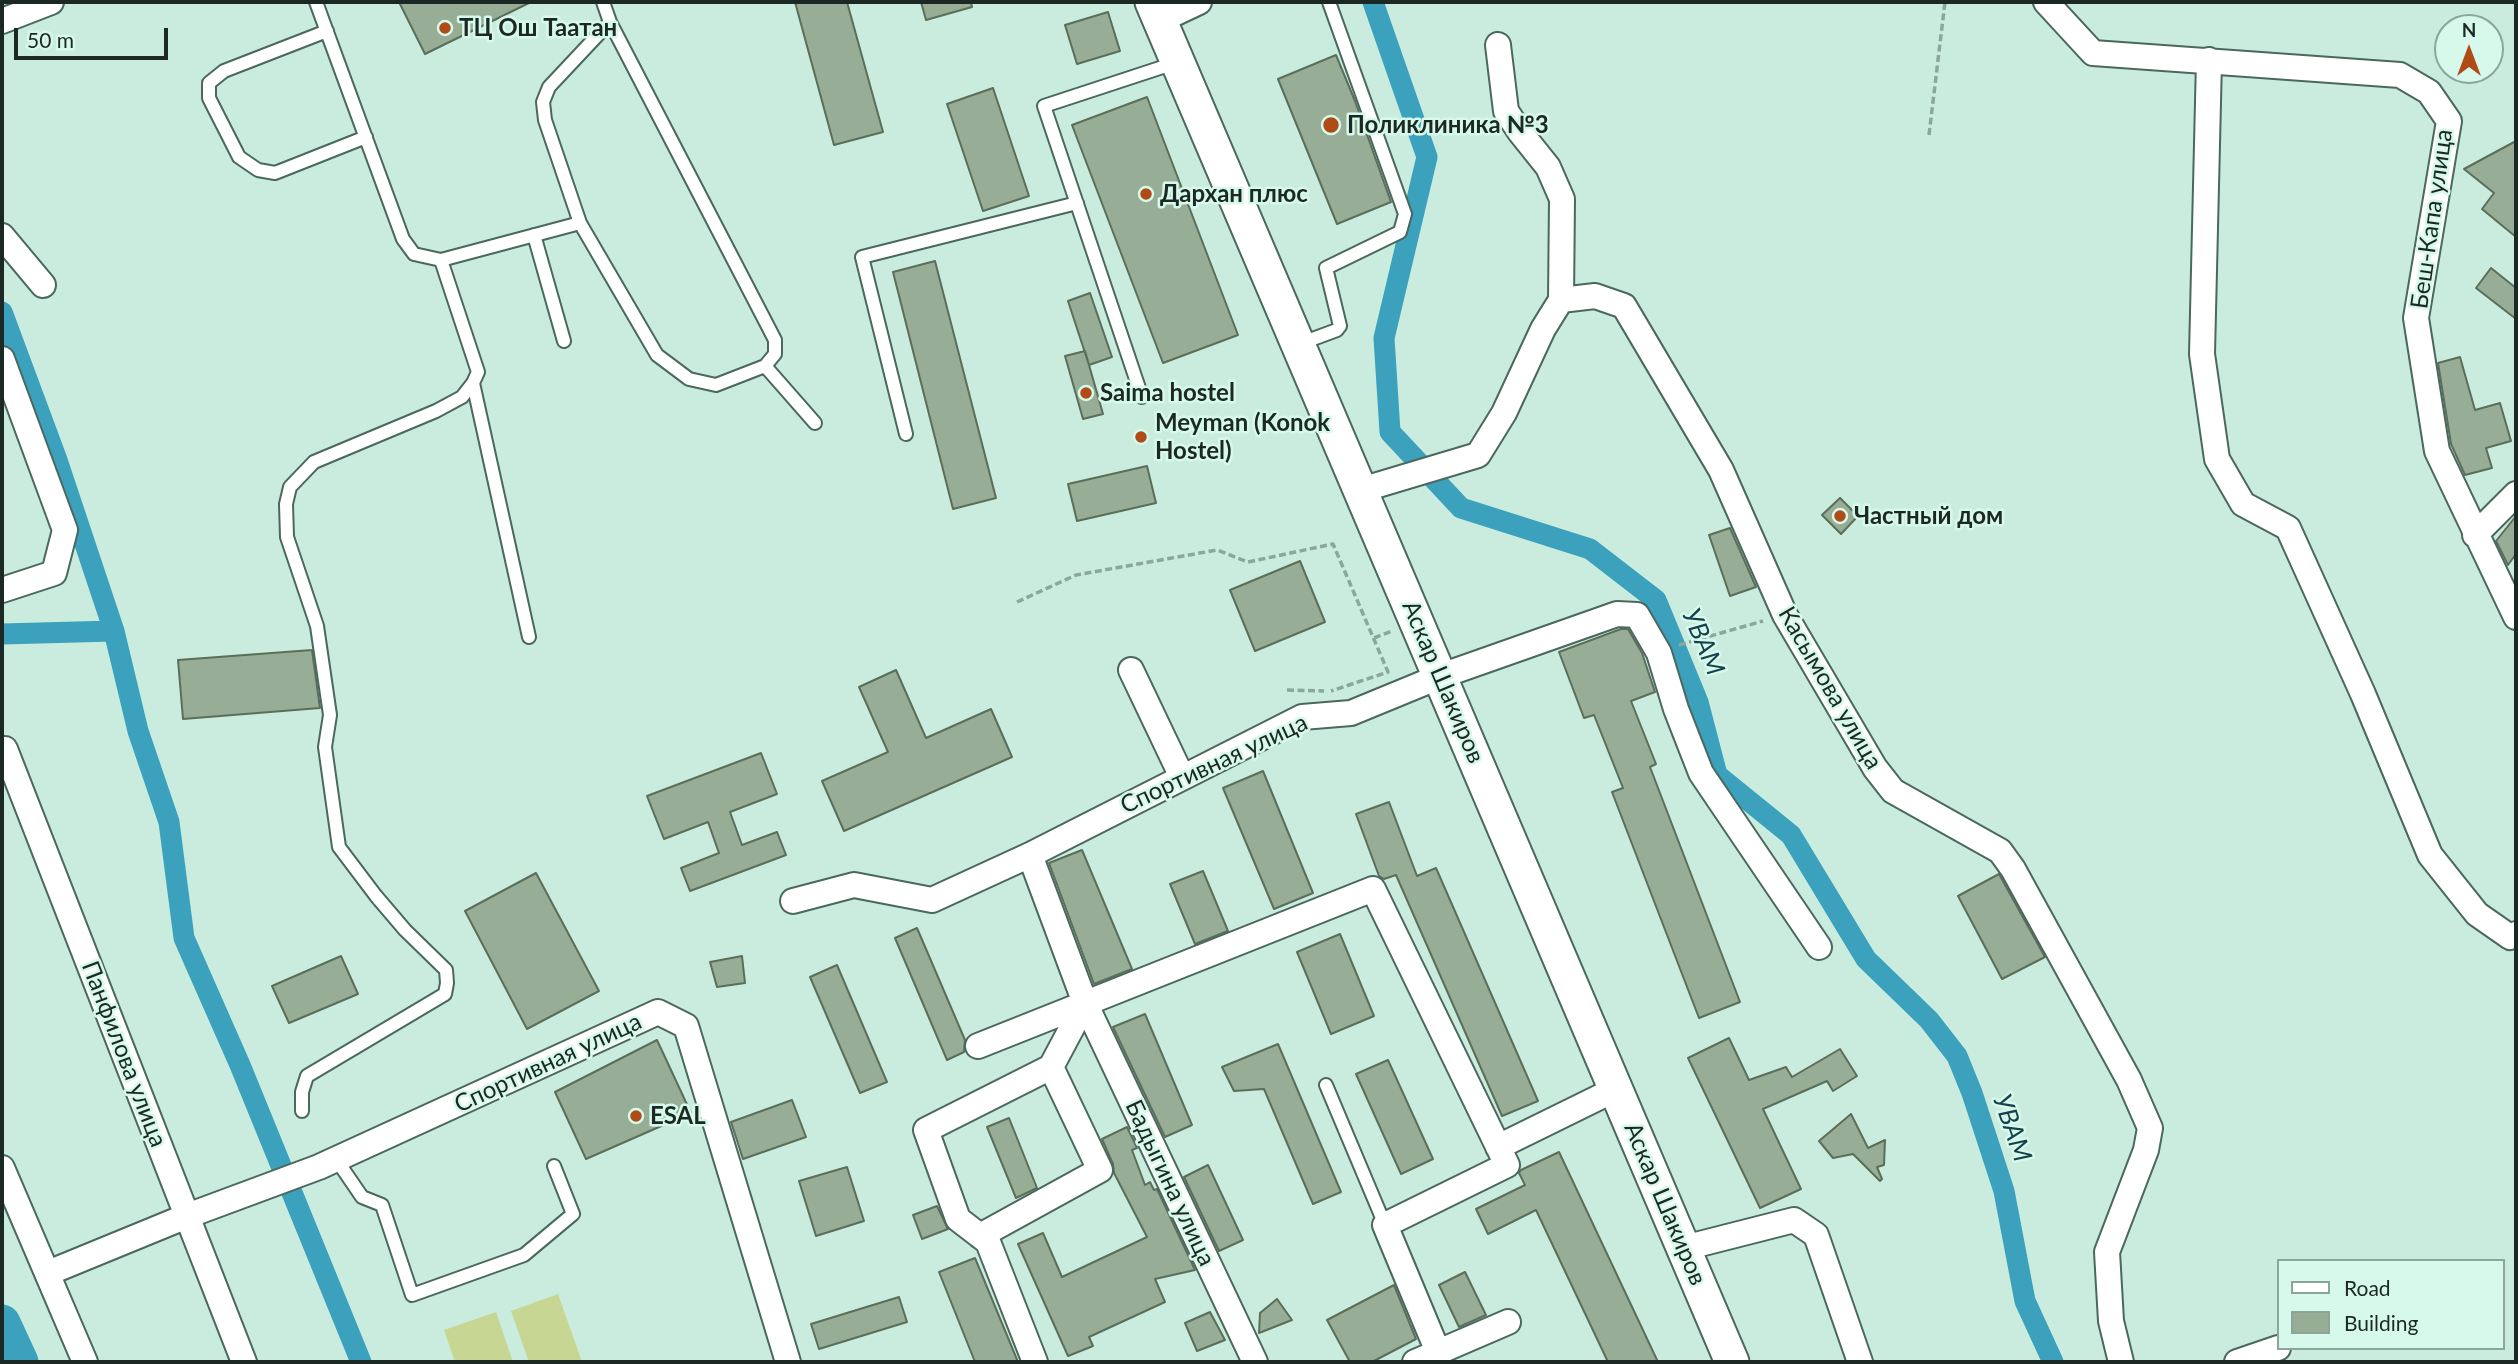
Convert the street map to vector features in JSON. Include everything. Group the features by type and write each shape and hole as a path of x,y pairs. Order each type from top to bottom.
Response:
{"main road":[{"name":"Аскар Шакиров","path":"1157,11 1732,1362"}],"street":[{"path":"2,21 48,2"},
{"path":"1157,11 1199,2"},
{"name":"Беш-Капа улица","path":"2046,2 2093,53 2400,75 2429,92 2449,121 2416,318 2437,452 2516,617"},
{"path":"1361,490 1478,455 1504,413 1543,329 1561,300 1562,199 1548,167 1506,111 1498,45"},
{"path":"2209,60 2202,354 2217,459 2243,504 2288,528 2363,694 2430,855 2477,914 2510,937 2516,934"},
{"path":"2,236 43,285"},
{"name":"Касымова улица","path":"1561,300 1595,296 1624,306 1721,470 1785,615 1875,768 1893,791 2000,851 2013,869 2129,1080 2150,1128 2146,1150 2107,1252 2111,1321 2121,1362"},
{"path":"2,359 65,530 54,573 2,590"},
{"path":"2475,535 2516,494"},
{"name":"Спортивная улица","path":"793,901 854,885 932,900 1030,855 1302,717 1352,713 1441,676 1617,614 1637,615 1659,653 1676,709 1702,773 1819,947"},
{"path":"1131,670 1182,776"},
{"name":"Панфилова улица","path":"2,749 5,749 244,1362"},
{"name":"Бадыгина улица","path":"1030,855 1085,1003 1255,1362"},
{"path":"978,1045 1373,890 1507,1165 1385,1225 1438,1352"},
{"path":"1035,1362 988,1242 958,1219 926,1130 1051,1067 1085,1003"},
{"name":"Спортивная улица","path":"327,1163 658,1012 686,1026 788,1362"},
{"path":"980,1236 1100,1170 1051,1067"},
{"path":"1498,1147 1616,1089"},
{"path":"48,1273 327,1163"},
{"path":"2,1168 85,1362"},
{"path":"1684,1248 1794,1220 1816,1235 1860,1362"},
{"path":"1415,1362 1508,1322"},
{"path":"2237,1362 2276,1349"}],"lane":[{"path":"316,2 403,239 414,254 441,260 580,223"},
{"path":"603,2 610,22 775,340 775,354 765,366 716,385 689,379 657,355 580,223 545,120 542,102 548,87 610,22"},
{"path":"1299,344 1337,330 1340,326 1326,268 1399,232 1405,214 1329,2"},
{"path":"327,31 224,71 209,83 209,98 239,157 258,170 275,173 366,136"},
{"path":"1142,397 1044,106 1179,61"},
{"path":"906,434 862,257 1077,203"},
{"path":"534,236 564,341"},
{"path":"302,1111 302,1092 307,1076 444,994 447,983 446,970 405,930 339,847 325,747 330,715 317,626 287,537 286,504 290,487 314,462 436,411 461,397 473,383 478,372 441,260"},
{"path":"765,366 815,423"},
{"path":"473,383 529,637"},
{"path":"1326,1085 1385,1225"},
{"path":"327,1163 362,1197 382,1205 412,1295 524,1255 573,1214 554,1166"}],"path":[{"path":"1929,135 1945,2"},
{"path":"1017,602 1076,575 1217,550 1248,562 1333,544 1388,672 1330,691 1287,690"},
{"path":"1673,647 1785,615"}],"green space":[{"path":"558,1294 582,1362 529,1362 511,1311"},
{"path":"496,1312 513,1362 455,1362 444,1330"}],"building":[{"name":"ТЦ Ош Таатан","path":"399,2 531,2 425,54"},
{"path":"795,2 847,2 883,132 834,145"},
{"path":"921,2 971,2 972,7 926,20"},
{"path":"1108,12 1120,51 1077,64 1065,25"},
{"name":"Поликлиника №3","path":"1336,55 1391,202 1337,224 1278,79"},
{"path":"993,88 1029,196 983,211 947,104"},
{"path":"1147,97 1238,335 1163,363 1072,125"},
{"path":"2516,141 2516,237 2482,209 2494,193 2464,169"},
{"path":"935,261 996,498 953,509 893,272"},
{"path":"2491,268 2516,288 2516,319 2476,288"},
{"path":"1090,293 1112,357 1089,365 1068,301"},
{"path":"1085,351 1103,414 1083,419 1065,356"},
{"path":"2460,357 2475,410 2500,403 2511,441 2486,448 2492,468 2465,475 2451,444 2438,363"},
{"path":"1147,466 1156,503 1077,521 1068,484"},
{"name":"Частный дом","path":"1840,498 1858,516 1841,534 1822,515"},
{"path":"2516,516 2516,554 2508,565 2496,541"},
{"path":"1730,528 1756,587 1730,596 1709,535"},
{"path":"1300,561 1325,622 1255,651 1230,590"},
{"path":"1621,629 1628,629 1642,653 1655,692 1631,701 1656,764 1650,767 1740,1002 1699,1018 1612,792 1623,788 1594,715 1584,718 1559,652"},
{"path":"312,650 320,708 183,719 178,660"},
{"path":"896,670 926,738 991,709 1012,757 844,831 822,781 888,752 859,687"},
{"path":"761,753 777,794 730,812 742,845 777,832 786,855 690,891 681,868 719,853 708,822 664,839 647,796"},
{"path":"1263,771 1313,893 1274,909 1223,788"},
{"path":"1389,802 1417,876 1436,868 1538,1101 1502,1116 1396,875 1384,879 1379,876 1356,814"},
{"path":"1082,850 1132,969 1094,984 1049,863"},
{"path":"1203,871 1228,931 1195,944 1170,884"},
{"path":"536,873 599,991 527,1029 465,911"},
{"path":"1999,874 2045,957 2002,979 1958,896"},
{"path":"917,928 965,1040 964,1052 947,1060 895,938"},
{"path":"1340,934 1374,1016 1331,1034 1297,952"},
{"path":"341,956 358,994 289,1023 272,986"},
{"path":"742,956 745,983 717,987 710,962"},
{"path":"837,965 887,1082 860,1093 810,977"},
{"path":"1145,1014 1192,1125 1165,1137 1113,1027"},
{"path":"1729,1038 1749,1080 1786,1067 1792,1077 1840,1049 1857,1076 1833,1091 1827,1081 1763,1109 1801,1189 1760,1208 1688,1058"},
{"path":"657,1040 691,1113 586,1159 555,1092"},
{"path":"1278,1044 1341,1192 1313,1204 1264,1089 1234,1091 1222,1067"},
{"path":"1388,1060 1433,1159 1401,1174 1356,1074"},
{"path":"792,1100 806,1137 743,1159 731,1122"},
{"path":"1851,1114 1868,1148 1885,1140 1884,1165 1877,1167 1882,1179 1880,1181 1853,1154 1833,1158 1819,1141"},
{"path":"1009,1118 1037,1188 1016,1198 987,1127"},
{"path":"1127,1127 1137,1148 1132,1150 1145,1185 1150,1182 1154,1190 1157,1189 1195,1270 1155,1279 1165,1302 1089,1337 1093,1346 1068,1356 1018,1244 1043,1233 1062,1277 1147,1237 1114,1173 1102,1139"},
{"path":"1559,1152 1658,1362 1608,1362 1536,1210 1488,1234 1476,1209 1525,1185 1519,1173 1521,1170"},
{"path":"1208,1165 1243,1240 1219,1251 1184,1177"},
{"path":"847,1167 864,1221 816,1236 799,1181"},
{"path":"937,1206 948,1229 922,1239 913,1215"},
{"path":"975,1258 1018,1362 975,1362 939,1272"},
{"path":"1465,1272 1486,1315 1459,1327 1439,1285"},
{"path":"1394,1285 1416,1339 1372,1362 1350,1362 1327,1320"},
{"path":"899,1297 907,1322 819,1349 811,1324"},
{"path":"1277,1299 1292,1320 1259,1333 1260,1313"},
{"path":"1210,1312 1225,1340 1197,1351 1185,1323"}],"waterway":[{"name":"УВАМ","path":"1373,2 1427,157 1384,338 1390,432 1461,508 1590,549 1656,600 1698,702 1717,775 1791,835 1866,959 1929,1020 1957,1056 2004,1191 2025,1301 2053,1362"},
{"path":"2,312 57,460 114,631 138,731 169,822 184,938 240,1065 361,1362"},
{"path":"2,634 114,631"},
{"path":"2,1323 20,1362"}],"place":[{"name":"ТЦ Ош Таатан","path":"445,28"},
{"name":"Поликлиника №3","path":"1331,125"},
{"name":"Дархан плюс","path":"1146,194"},
{"name":"Saima hostel","path":"1086,393"},
{"name":"Meyman (Konok Hostel)","path":"1141,437"},
{"name":"Частный дом","path":"1840,516"},
{"name":"ESAL","path":"636,1116"}]}
